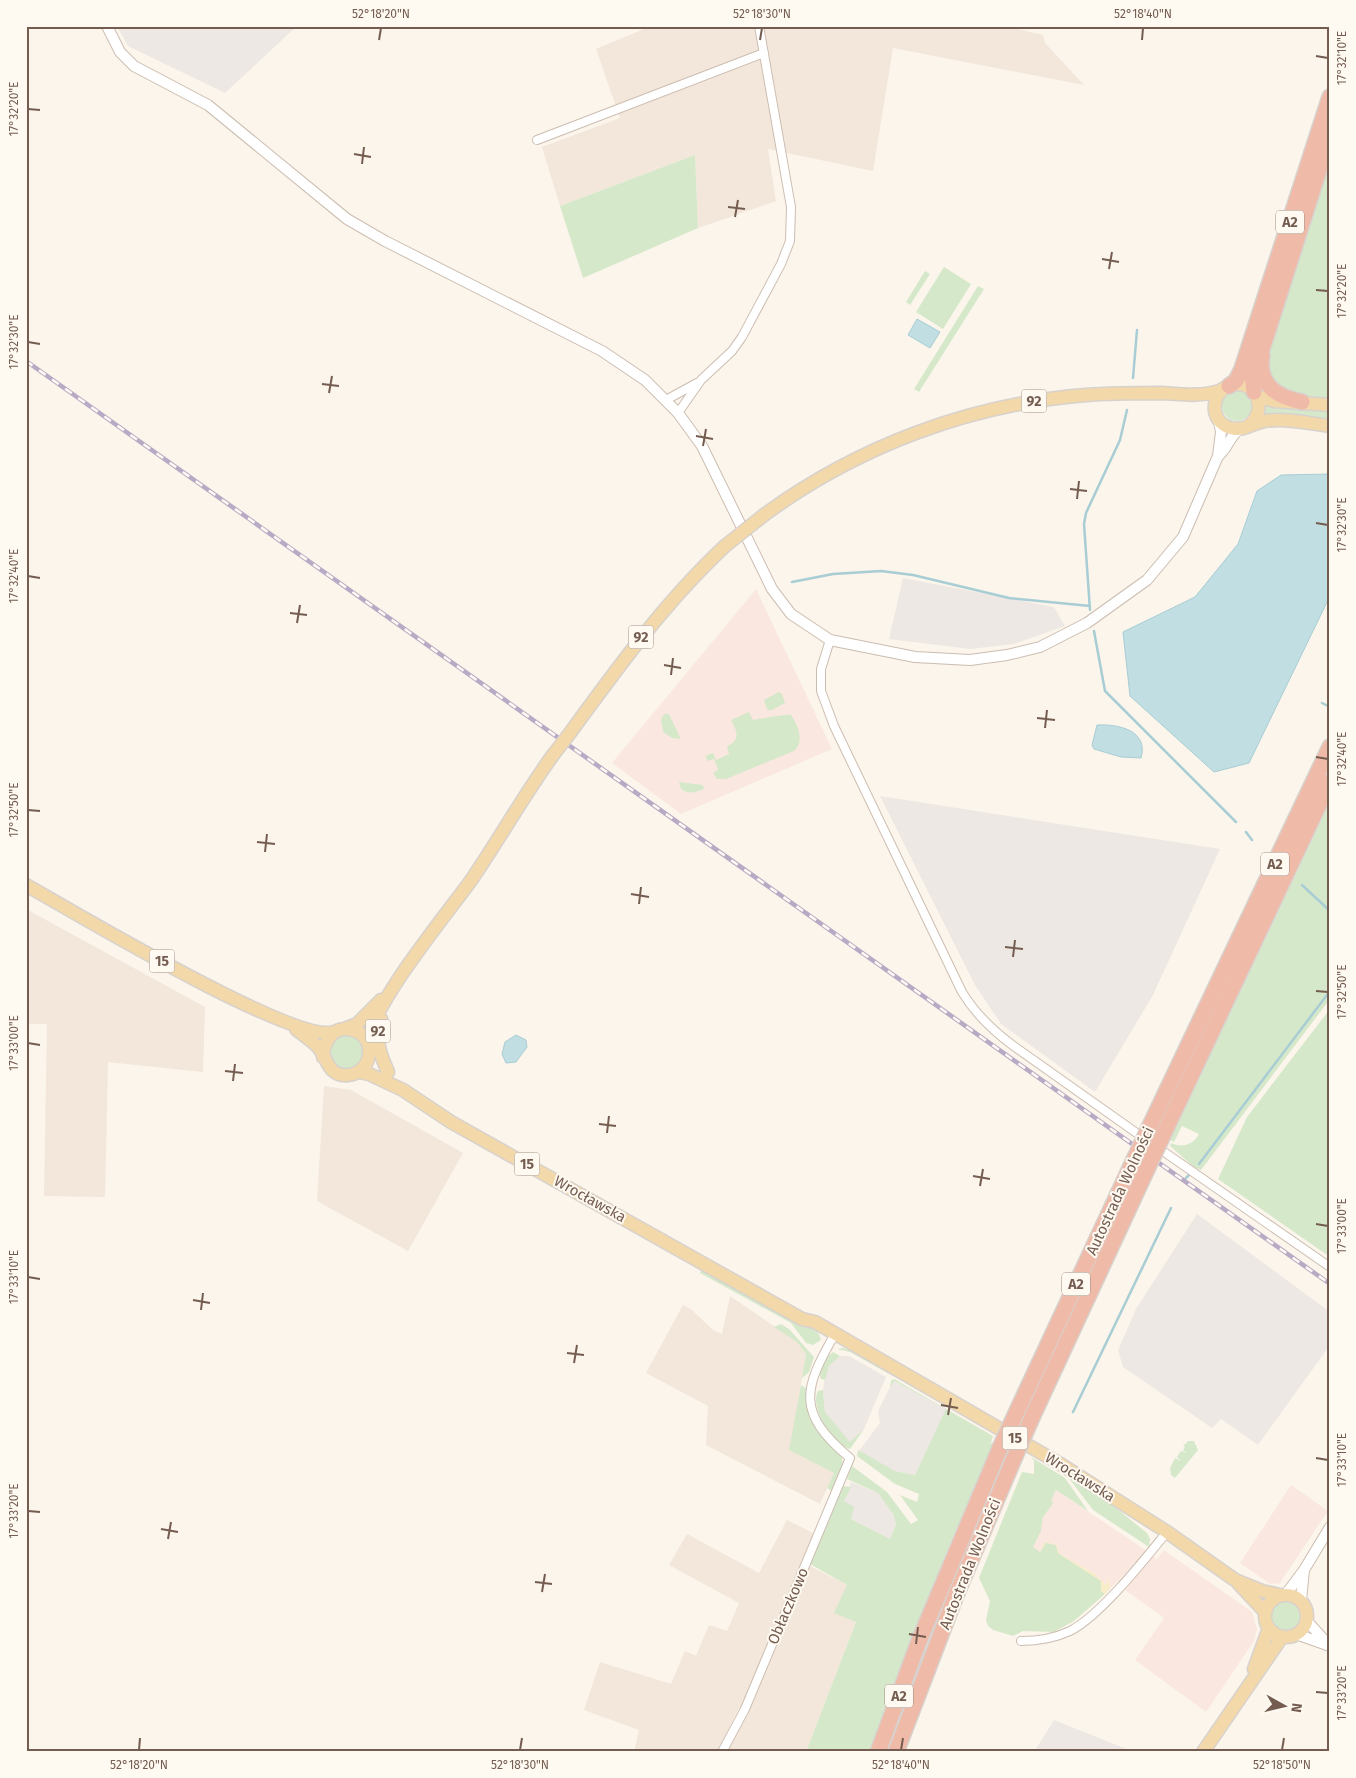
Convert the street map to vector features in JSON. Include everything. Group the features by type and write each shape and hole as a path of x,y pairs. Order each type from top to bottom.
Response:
{"highway":[{"name":"A2","path":"1226,387 1236,381 1242,369 1330,97"},
{"name":"A2","path":"1255,394 1252,374 1263,346 1330,135"},
{"name":"A2","path":"1263,346 1261,370 1266,384 1283,397 1302,402"},
{"name":"Autostrada Wolności","path":"896,1752 956,1595 1140,1165 1330,747"},
{"name":"Autostrada Wolności","path":"1156,1130 1330,781"},
{"name":"Autostrada Wolności","path":"878,1752 926,1624 1000,1448 1140,1165"}],"main road":[{"name":"92","path":"369,1049 370,1029 392,990 473,877 517,806 655,619 725,546 808,486 890,443 954,420 995,408 1059,397 1120,393 1188,395 1243,385 1255,394 1274,401 1330,405"},
{"path":"1217,415 1217,396 1226,387"},
{"path":"1243,428 1253,423 1259,410 1255,394"},
{"name":"92","path":"1188,395 1209,404 1225,426 1243,428"},
{"path":"1243,428 1272,421 1330,426"},
{"name":"15","path":"26,885 203,983 292,1026 323,1034 353,1030 362,1034 369,1049"},
{"name":"92","path":"339,1031 357,1024 392,990"},
{"name":"92","path":"388,1072 379,1051 377,1035 392,990"},
{"name":"15","path":"292,1026 317,1046 333,1072 350,1076 359,1072"},
{"path":"324,1057 324,1046 339,1031"},
{"path":"359,1072 368,1062 369,1049"},
{"name":"Wrocławska","path":"369,1049 373,1060 388,1072 403,1090"},
{"name":"Wrocławska","path":"359,1072 369,1074 403,1090 451,1122 649,1232 706,1257 773,1293 805,1312 815,1322 835,1334 1062,1465 1167,1532 1235,1580 1265,1612"},
{"name":"Wrocławska","path":"1235,1580 1262,1591 1283,1595"},
{"path":"1265,1612 1270,1601 1283,1595"},
{"name":"15","path":"1283,1595 1300,1600"},
{"path":"1203,1752 1282,1637 1296,1634 1307,1621 1306,1609 1300,1600"},
{"name":"15","path":"1265,1612 1269,1628"},
{"path":"1247,1688 1269,1628 1282,1637"}],"street":[{"path":"107,26 120,52 134,66 208,105 317,196 353,223 602,351 631,370 678,413 707,454 772,589 790,614 810,629 830,640 915,657 964,660 986,659 1023,652 1058,639 1108,610 1147,580 1183,536 1218,456 1221,428 1217,415"},
{"path":"678,413 701,380 727,356 742,337 781,264 790,241 791,207 759,26"},
{"path":"537,140 756,54 764,53"},
{"path":"666,400 701,380"},
{"path":"1218,456 1224,452 1230,438 1243,428"},
{"path":"830,640 819,679 821,691 834,726 962,992 973,1010 994,1031 1039,1065 1330,1267"},
{"name":"Obłaczkowo","path":"722,1752 745,1709 850,1458 820,1429 810,1400 814,1370 835,1334"},
{"path":"1283,1595 1304,1570 1330,1527"},
{"path":"1022,1641 1056,1637 1078,1625 1121,1584 1167,1532"},
{"path":"1300,1600 1304,1570"},
{"path":"1307,1621 1329,1645"},
{"path":"1296,1634 1329,1645"}],"shaded area":[{"path":"117,26 297,26 225,93 128,46"},
{"path":"651,26 1006,26 1043,35 1045,43 1084,85 893,48 873,171 768,149 776,201 698,228 695,155 560,206 542,147 620,118 596,49"},
{"path":"903,578 1054,607 1065,626 1014,644 970,649 889,639"},
{"path":"756,589 832,749 681,814 612,763"},
{"path":"880,796 1220,849 1153,995 1095,1092 1001,1024 975,985"},
{"path":"26,909 205,1007 203,1072 108,1062 105,1197 44,1196 47,1024 26,1024"},
{"path":"324,1086 351,1090 463,1153 408,1251 317,1201"},
{"path":"1197,1214 1330,1312 1330,1345 1258,1445 1221,1419 1212,1428 1123,1367 1118,1350 1136,1309"},
{"path":"730,1296 797,1342 806,1354 790,1450 834,1473 820,1504 706,1445 708,1406 646,1373 683,1305 692,1310 713,1330 722,1334"},
{"path":"840,1356 849,1356 886,1377 864,1429 850,1443 825,1412 823,1390 825,1377 829,1366"},
{"path":"893,1381 947,1409 915,1475 895,1471 859,1451 880,1423 878,1411"},
{"path":"851,1482 878,1493 893,1514 896,1524 890,1539 851,1519 844,1501"},
{"path":"1291,1485 1328,1511 1280,1583 1270,1584 1240,1563"},
{"path":"1056,1490 1147,1551 1105,1594 1029,1545"},
{"path":"787,1520 815,1534 742,1708 739,1708 717,1752 634,1752 639,1730 584,1710 600,1662 671,1684 685,1651 696,1656 709,1625 727,1631 739,1603 669,1565 687,1534 759,1573"},
{"path":"1164,1550 1252,1612 1257,1629 1254,1641 1206,1712 1135,1660 1164,1618 1125,1590 1152,1556 1157,1559"},
{"path":"810,1566 847,1585 856,1622 806,1752 727,1752 748,1714"},
{"path":"1054,1720 1134,1752 1034,1752"}],"green space":[{"path":"695,155 698,228 583,278 560,206"},
{"path":"1330,157 1330,399 1305,396 1278,388 1266,366 1271,340"},
{"path":"944,267 971,284 943,329 916,312"},
{"path":"925,271 930,274 910,305 906,302"},
{"path":"978,286 984,289 919,392 914,389"},
{"path":"1237,391 1248,395 1252,406 1248,417 1237,421 1226,417 1222,406 1226,395"},
{"path":"1265,402 1330,409 1330,422 1264,416"},
{"path":"779,692 782,694 785,703 770,711 767,709 764,700"},
{"path":"749,712 753,720 791,715 799,733 799,743 794,751 726,779 717,779 713,773 718,770 714,759 708,761 705,756 713,753 716,760 729,754 727,746 736,738 735,728 731,720"},
{"path":"664,714 669,714 681,739 672,738 663,732 661,720"},
{"path":"679,782 703,785 704,789 687,792 681,789"},
{"path":"1330,802 1330,999 1201,1170 1194,1167 1170,1146 1171,1143 1183,1145 1190,1143 1199,1134 1182,1126 1174,1142 1170,1140"},
{"path":"1330,1009 1330,1257 1218,1179 1247,1117"},
{"path":"346,1035 353,1036 358,1040 362,1045 362,1059 358,1064 353,1068 346,1069 339,1068 334,1064 330,1059 329,1052 330,1045 334,1040 339,1036"},
{"path":"1139,1164 1141,1166 1030,1408 1025,1406"},
{"path":"702,1269 818,1332 821,1340 813,1345 806,1343 791,1323 700,1273"},
{"path":"781,1324 789,1329 814,1357 809,1372 802,1378 806,1354 797,1342 774,1327"},
{"path":"843,1348 995,1433 850,1352 837,1349"},
{"path":"833,1352 840,1356 829,1366 825,1380 821,1379 822,1364"},
{"path":"894,1379 993,1436 991,1443 993,1444 947,1551 869,1752 806,1752 856,1622 834,1613 847,1585 810,1564 843,1486 851,1487 844,1501 854,1507 851,1519 890,1539 896,1524 893,1514 878,1493 847,1479 852,1466 887,1492 911,1524 918,1520 900,1495 917,1502 919,1494 895,1484 857,1456 858,1450 895,1471 915,1475 946,1409 894,1381 890,1388 891,1381"},
{"path":"801,1385 807,1389 808,1410 816,1430 842,1457 843,1466 832,1491 827,1488 834,1473 789,1450"},
{"path":"823,1390 825,1412 850,1442 864,1429 850,1449 837,1441 824,1425 817,1407 816,1398 818,1391"},
{"path":"1188,1441 1194,1441 1198,1450 1175,1478 1171,1475 1170,1468 1175,1458 1181,1461 1177,1457 1181,1451 1187,1453 1183,1450 1185,1447 1183,1446"},
{"path":"1030,1451 1101,1496 1147,1533 1150,1539 1149,1547 1093,1510 1068,1477"},
{"path":"1031,1457 1065,1478 1088,1511 1056,1490 1051,1501 1054,1502 1043,1517 1041,1531 1033,1547 1040,1552 1046,1543 1056,1545 1058,1553 1101,1581 1101,1591 1105,1594 1074,1621 1054,1632 1023,1631 1013,1636 993,1630 988,1626 986,1620 990,1601 979,1578 1022,1472 1034,1474 1034,1461"},
{"path":"1286,1602 1296,1606 1300,1616 1296,1626 1286,1630 1276,1626 1272,1616 1276,1606"},
{"path":"922,1648 929,1650 891,1752 883,1752"}],"sand":[{"path":"1049,1541 1057,1545 1059,1553 1095,1574 1105,1584 1108,1583 1107,1578 1109,1579 1110,1588 1105,1594 1101,1591 1101,1581 1058,1553 1056,1545 1050,1542 1046,1543 1040,1551 1043,1544"}],"water":[{"path":"917,319 940,332 930,348 908,335"},
{"path":"1330,474 1330,596 1249,763 1214,772 1130,696 1123,632 1195,597 1238,544 1257,491 1281,475"},
{"path":"1097,725 1122,728 1136,735 1142,749 1141,758 1121,757 1094,749 1092,745"},
{"path":"516,1035 526,1040 527,1047 516,1062 506,1063 502,1054 505,1042"}],"waterway":[{"path":"1133,378 1137,330"},
{"path":"1090,610 1084,524 1086,513 1120,440 1127,410"},
{"path":"792,582 833,574 881,571 913,575 1009,598 1090,606"},
{"path":"1094,631 1105,691 1236,822"},
{"path":"1322,703 1330,707"},
{"path":"1246,832 1252,840"},
{"path":"1302,885 1330,911"},
{"path":"1199,1164 1330,991"},
{"path":"1186,1178 1189,1175"},
{"path":"1073,1412 1171,1208"}],"railway":[{"path":"26,361 1330,1284"}]}
